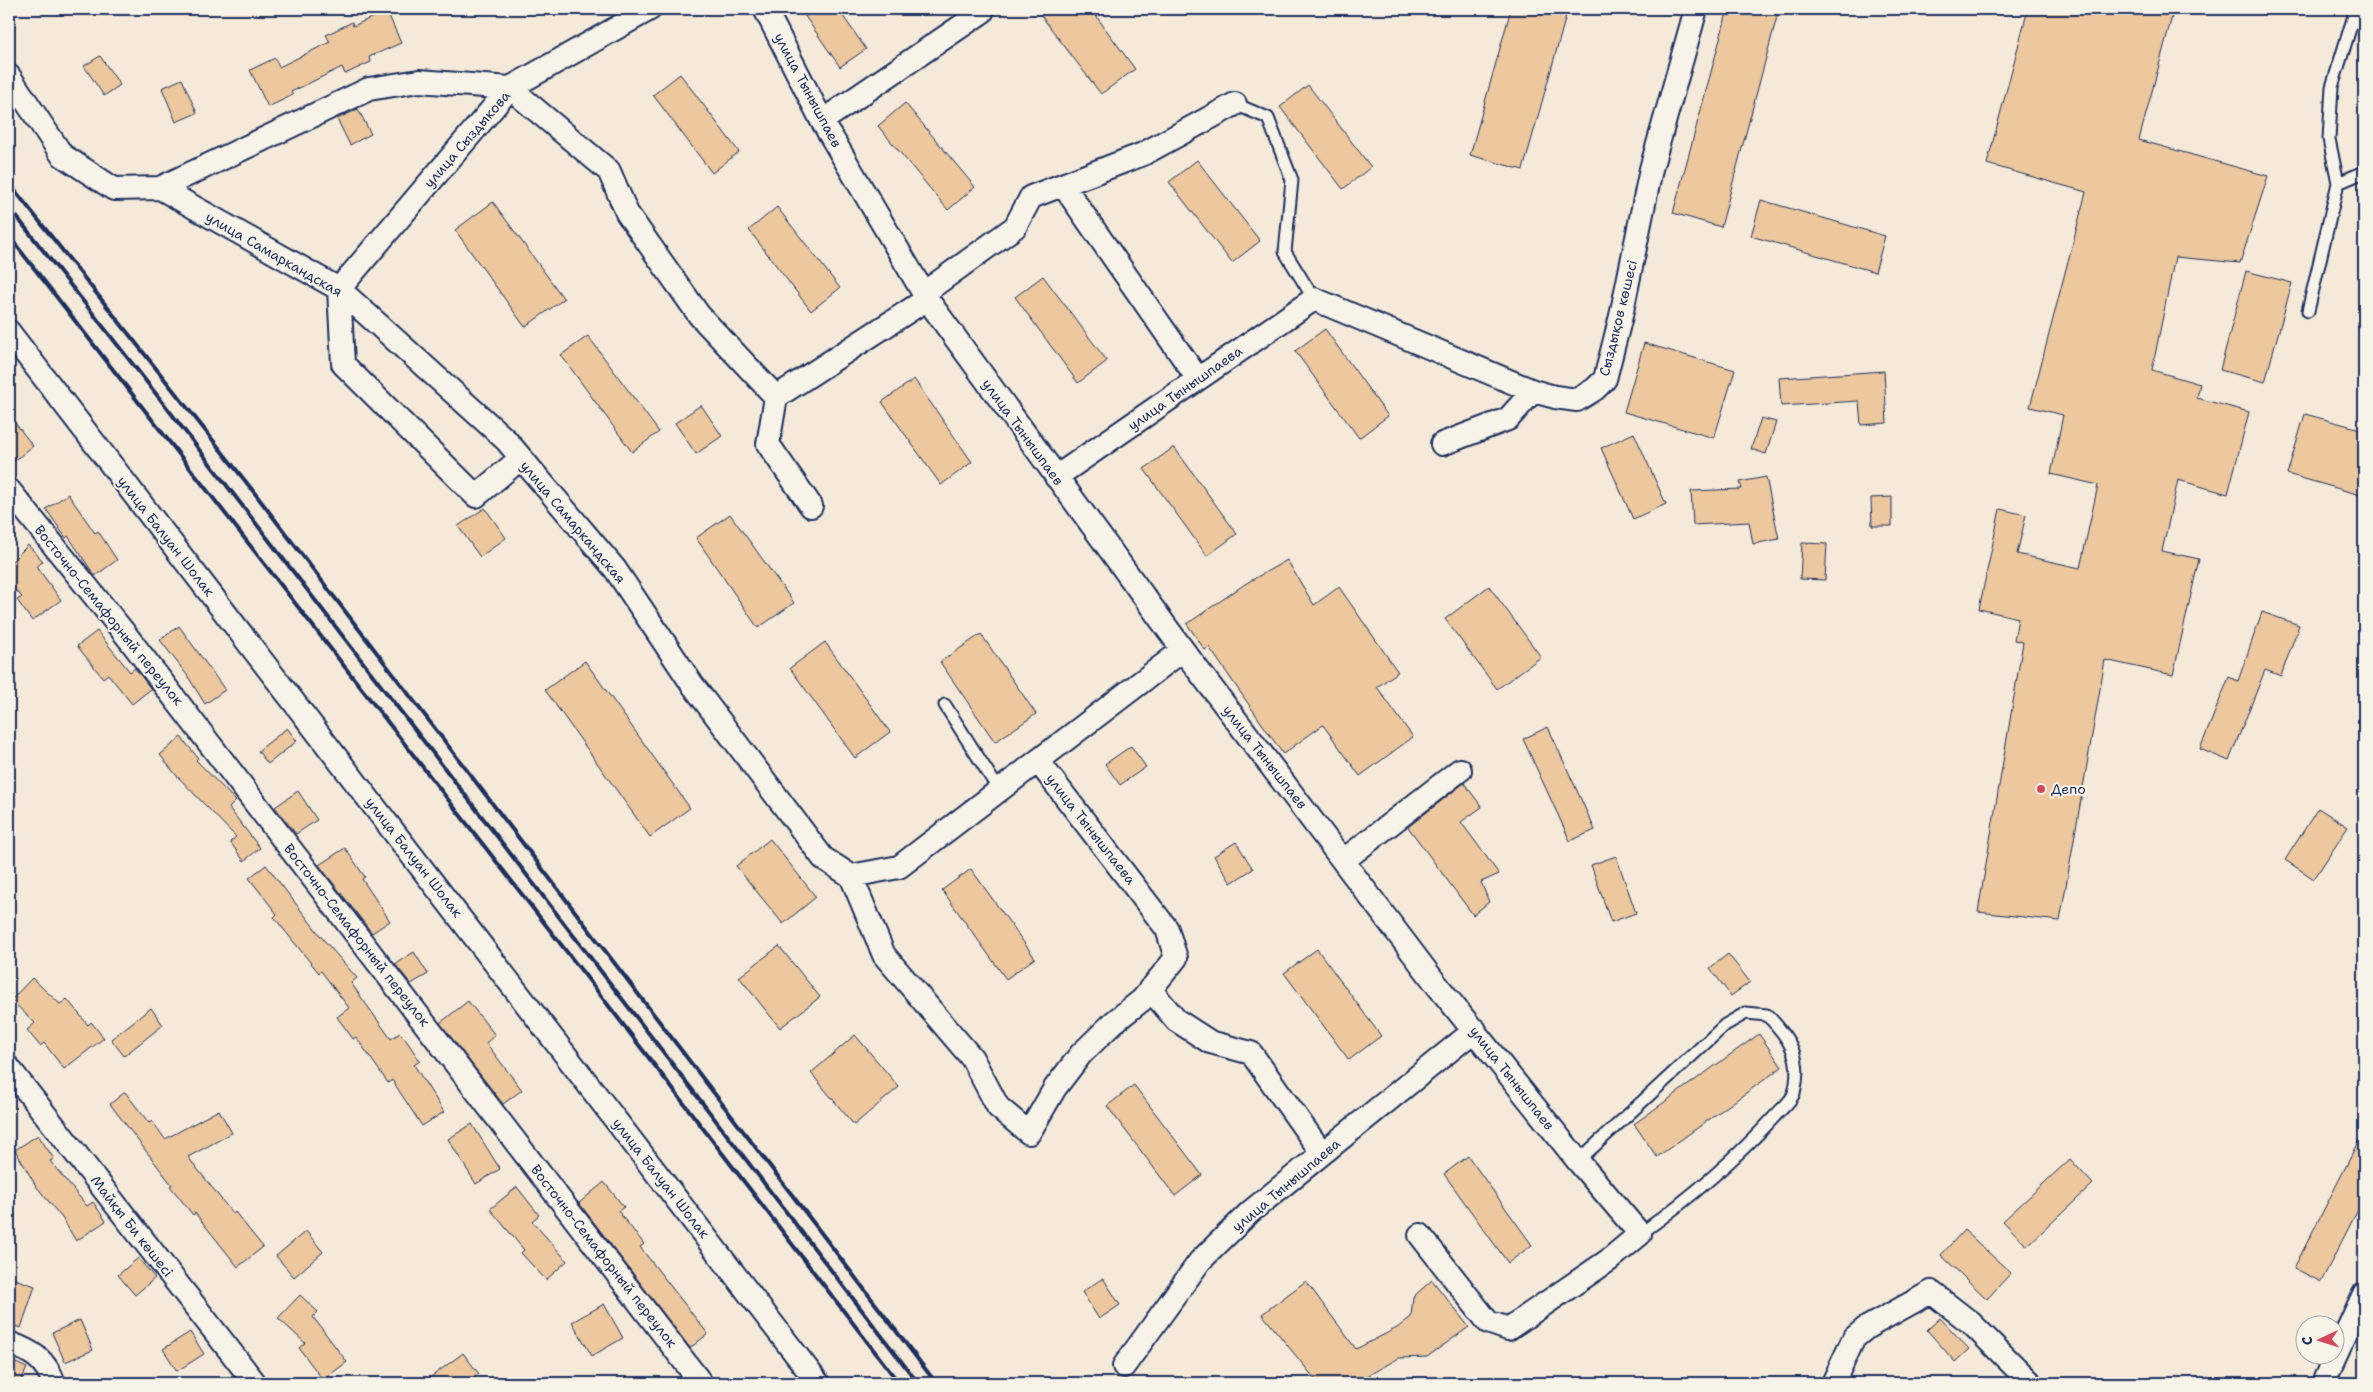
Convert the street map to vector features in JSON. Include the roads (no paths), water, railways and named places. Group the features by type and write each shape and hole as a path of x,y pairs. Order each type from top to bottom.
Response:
{"street":[{"name":"улица Сыздыкова","path":"339,289 510,88 650,9"},
{"name":"улица Тынышпаев","path":"764,9 822,121 926,296 1183,650 1437,985 1578,1161 1640,1234"},
{"name":"Сыздықов көшесі","path":"1314,298 1533,391 1577,400 1595,389 1605,379 1622,316 1651,169 1696,9"},
{"path":"822,121 982,12"},
{"path":"9,76 62,155 114,189 160,188 369,89 419,81 510,88 609,171 627,213 700,315 776,397"},
{"path":"811,506 768,444 776,397 926,296 1015,227 1030,197 1142,154 1235,104"},
{"path":"1063,185 1198,379"},
{"name":"улица Самаркандская","path":"160,188 339,289 506,440 615,569 692,684 823,858 851,876"},
{"path":"339,289 343,364 476,496 520,458"},
{"name":"улица Тынышпаева","path":"1056,477 1314,298"},
{"name":"улица Балуан Шолак","path":"9,332 818,1383"},
{"path":"1442,444 1508,420 1533,391"},
{"name":"Восточно-Семафорный переулок","path":"9,490 126,635 701,1383"},
{"name":"улица Тынышпаева","path":"1038,761 1167,929 1176,958 1142,1000 1114,1022 1081,1054 1055,1088 1029,1133 998,1107 972,1058 884,955 851,876 898,867 1183,650"},
{"path":"1344,860 1460,770"},
{"path":"1150,989 1176,1020 1210,1042 1250,1053 1322,1153"},
{"name":"улица Тынышпаева","path":"1124,1366 1200,1261 1250,1212 1474,1030"},
{"name":"Майқы Би көшесі","path":"9,1068 255,1383"},
{"path":"1420,1235 1488,1322 1508,1330 1589,1274 1640,1234"},
{"path":"1832,1383 1854,1338 1866,1328 1931,1292 1971,1323 2031,1383"},
{"path":"2322,1383 2364,1294"},
{"path":"9,1343 26,1350 48,1367 54,1383"}],"lane":[{"path":"2308,311 2338,183 2330,139 2332,87 2356,9"},
{"path":"1235,104 1268,118 1292,180 1285,252 1314,298"},
{"path":"2338,183 2364,172"},
{"path":"945,706 999,790"},
{"path":"1578,1161 1725,1025 1746,1013 1767,1015 1785,1033 1798,1065 1794,1095 1749,1144 1686,1201 1640,1234"}],"railway":[{"path":"9,183 250,487 936,1383"},
{"path":"9,207 164,404 918,1383"},
{"path":"9,236 605,1001 899,1383"}],"place":[{"name":"Депо","path":"2041,789"}]}
